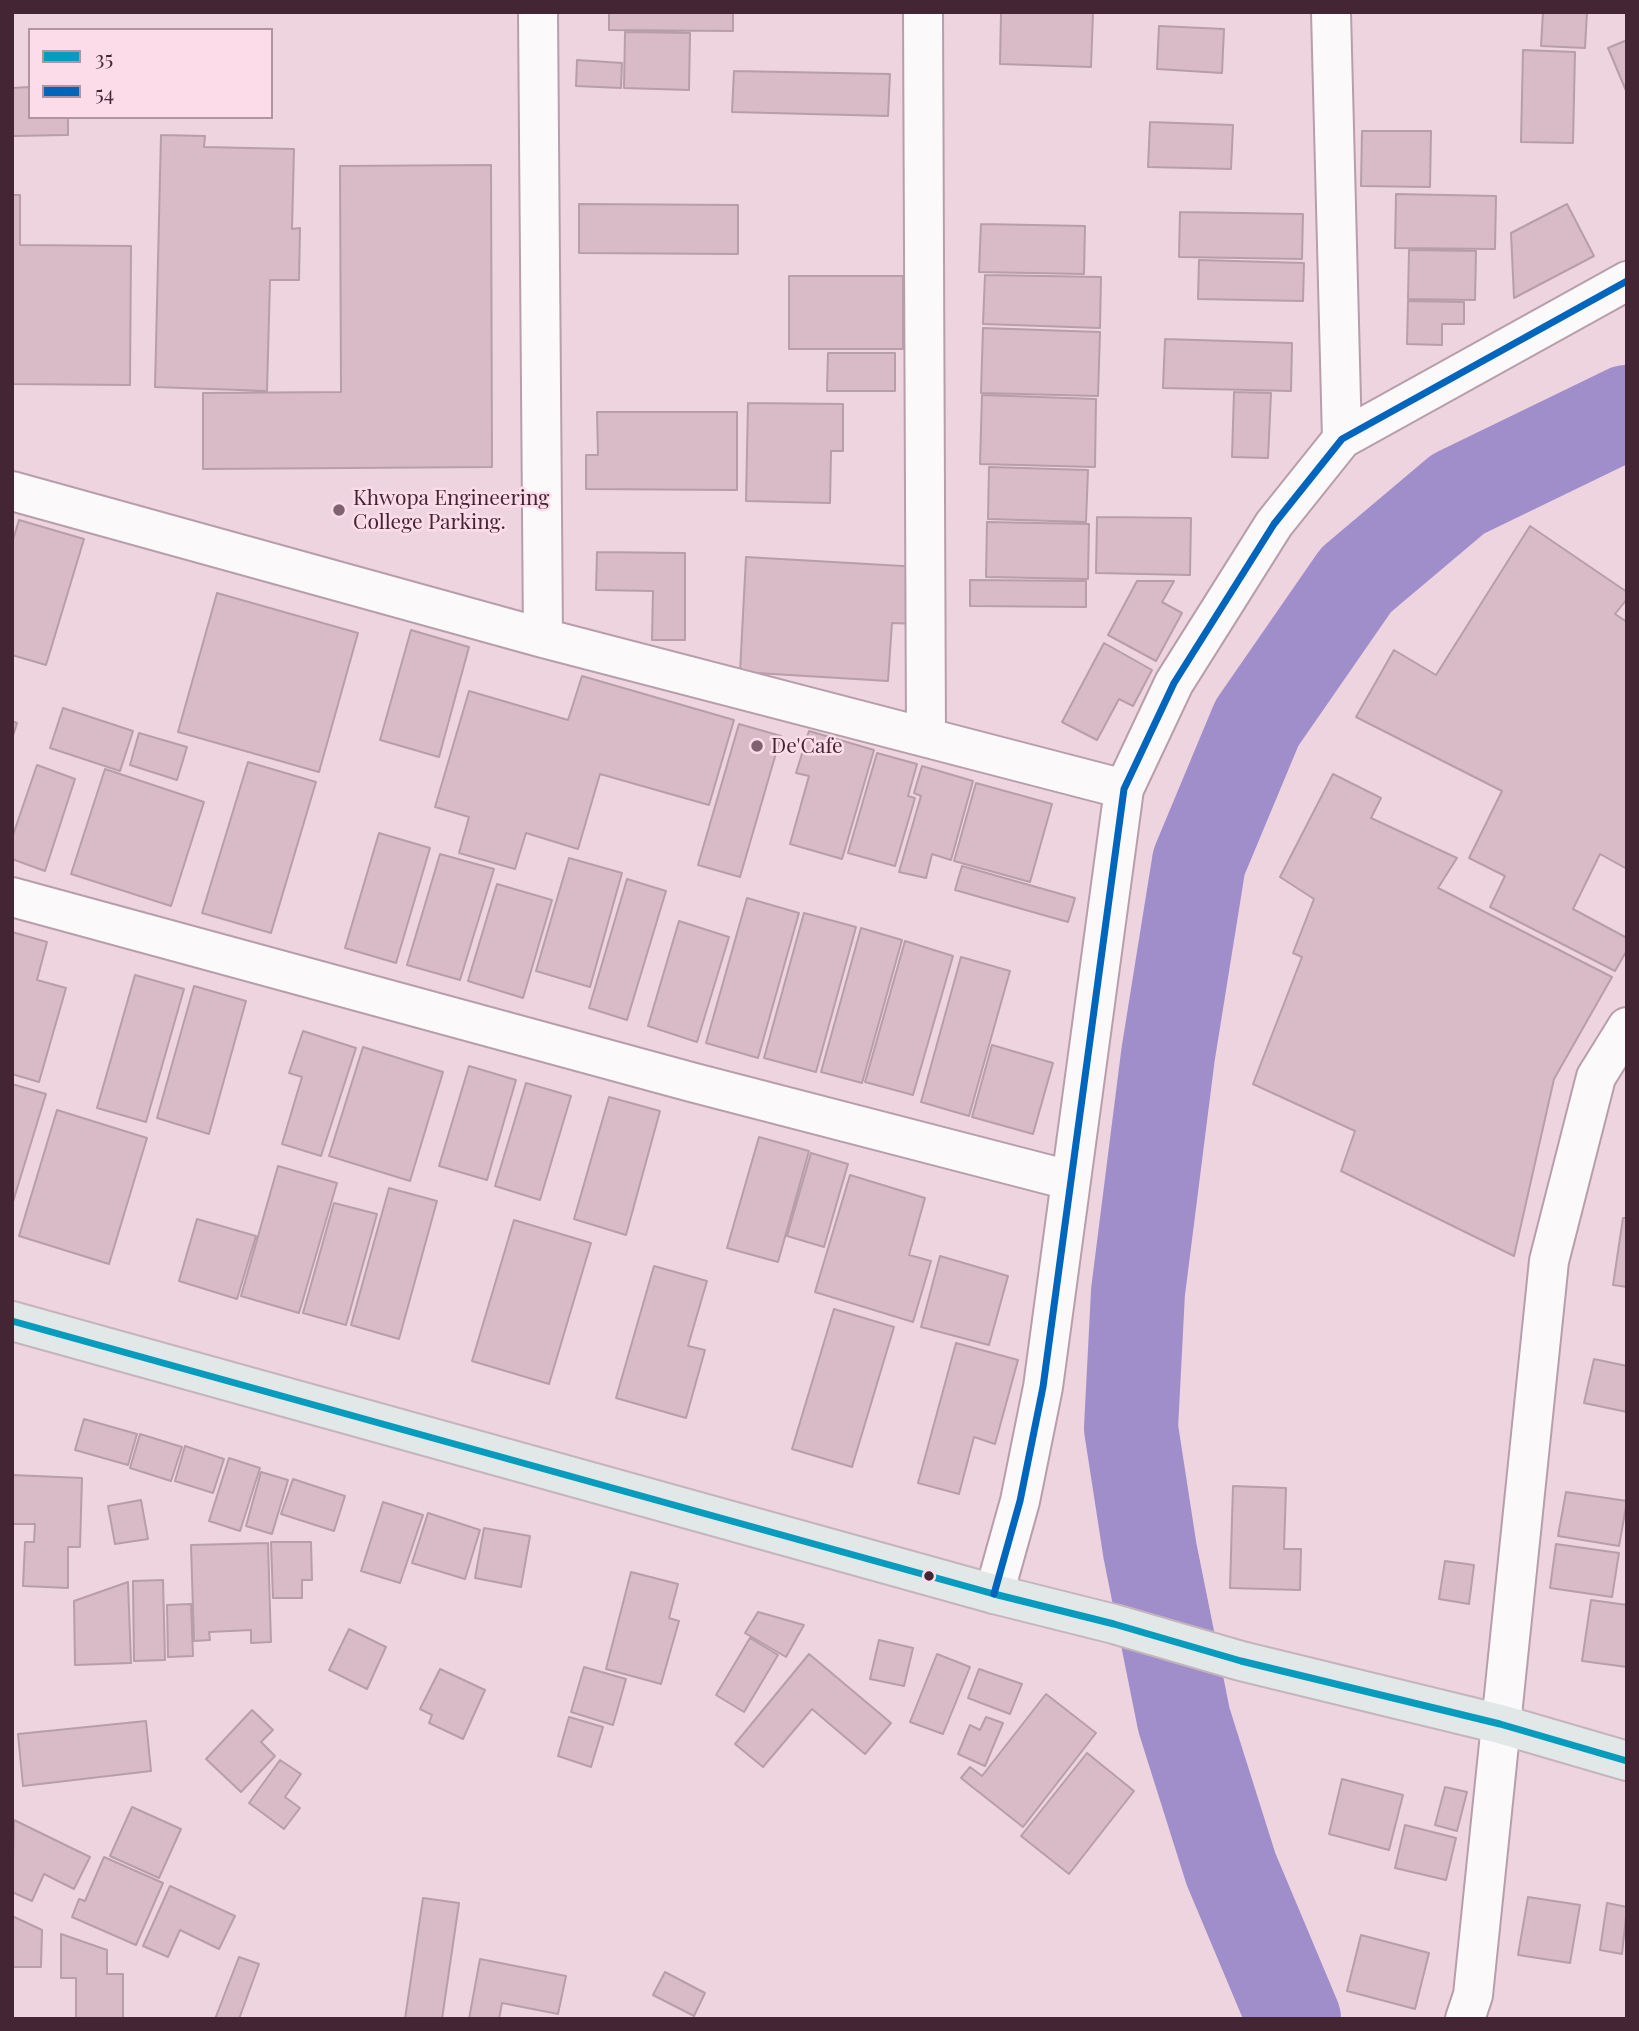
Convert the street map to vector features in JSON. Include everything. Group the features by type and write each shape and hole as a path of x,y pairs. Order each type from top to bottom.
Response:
{"main road":[{"path":"12,1321 994,1594 1114,1624 1241,1661 1500,1724 1627,1761"}],"street":[{"path":"538,12 543,638"},
{"path":"923,12 926,737"},
{"path":"1331,12 1342,439"},
{"path":"994,1594 1020,1500 1043,1387 1124,789 1181,672 1274,524 1342,439 1627,281"},
{"path":"12,491 543,638 1124,789"},
{"path":"12,897 665,1075 1069,1180"},
{"path":"1465,2019 1472,1995 1549,1261 1596,1077 1627,1027"}],"building":[{"path":"609,12 733,12 733,31 609,30"},
{"path":"1001,12 1093,12 1091,67 1000,64"},
{"path":"1543,12 1587,12 1585,48 1541,46"},
{"path":"1159,26 1224,29 1222,73 1157,69"},
{"path":"625,32 690,33 689,90 624,88"},
{"path":"1627,40 1627,93 1608,48"},
{"path":"1523,50 1575,52 1573,143 1521,142"},
{"path":"577,60 622,63 621,88 576,86"},
{"path":"734,71 890,74 888,116 732,112"},
{"path":"28,87 28,119 68,119 68,135 12,136 12,88"},
{"path":"1150,122 1233,125 1231,169 1148,167"},
{"path":"1362,131 1431,131 1430,187 1361,186"},
{"path":"161,135 205,136 204,147 294,149 292,229 300,228 299,280 270,280 267,391 155,387"},
{"path":"491,165 492,467 203,469 203,393 341,392 340,166"},
{"path":"1396,194 1496,196 1495,249 1395,248"},
{"path":"12,195 20,195 20,245 131,246 130,385 12,384"},
{"path":"579,204 738,205 738,254 579,253"},
{"path":"1567,204 1594,256 1514,298 1511,233"},
{"path":"1180,212 1303,214 1302,259 1179,257"},
{"path":"981,224 1085,226 1084,274 979,272"},
{"path":"1409,250 1476,251 1475,300 1408,299"},
{"path":"1199,260 1304,263 1303,301 1198,299"},
{"path":"985,275 1101,277 1100,328 983,324"},
{"path":"789,276 903,276 903,349 789,349"},
{"path":"1408,301 1464,302 1464,324 1442,324 1442,345 1407,344"},
{"path":"983,328 1100,332 1098,396 981,393"},
{"path":"1165,339 1292,343 1291,391 1163,388"},
{"path":"828,353 895,353 895,391 827,391"},
{"path":"1234,392 1271,393 1268,458 1232,457"},
{"path":"982,395 1096,399 1095,467 980,464"},
{"path":"748,403 843,404 843,451 831,451 830,503 746,501"},
{"path":"597,412 737,412 737,490 586,489 586,455 598,455"},
{"path":"989,467 1088,470 1086,522 988,519"},
{"path":"1097,517 1191,518 1190,575 1096,573"},
{"path":"19,520 84,539 46,665 12,655 12,543"},
{"path":"987,522 1089,524 1088,579 986,577"},
{"path":"1530,526 1627,592 1627,599 1615,614 1627,622 1627,869 1600,854 1573,909 1627,938 1627,950 1615,971 1490,907 1505,876 1469,858 1502,791 1356,717 1394,650 1436,675"},
{"path":"597,552 685,553 685,640 652,640 653,591 596,590"},
{"path":"746,557 920,567 916,624 892,623 888,681 740,672"},
{"path":"970,580 1086,581 1086,607 970,606"},
{"path":"1137,581 1174,581 1162,602 1182,613 1156,661 1108,635"},
{"path":"217,593 358,633 319,772 178,732"},
{"path":"411,630 469,647 439,757 380,740"},
{"path":"1104,643 1152,670 1133,706 1119,699 1097,740 1062,722"},
{"path":"582,676 734,720 709,805 600,774 578,849 526,833 515,869 459,853 469,817 435,807 469,691 568,720"},
{"path":"63,708 133,731 120,771 50,748"},
{"path":"12,721 17,723 12,739"},
{"path":"739,724 781,736 740,877 698,865"},
{"path":"809,731 874,750 842,859 790,844 809,776 796,773"},
{"path":"139,733 187,747 177,780 130,765"},
{"path":"877,753 917,764 908,796 915,798 895,866 848,853"},
{"path":"248,762 316,782 271,933 202,913"},
{"path":"37,765 75,779 45,871 12,859 12,838"},
{"path":"922,766 973,781 951,860 932,854 926,878 899,872 921,796 914,793"},
{"path":"105,769 204,802 171,906 71,874"},
{"path":"1333,774 1381,798 1371,818 1457,858 1438,888 1612,977 1554,1079 1514,1256 1341,1171 1355,1131 1253,1084 1302,957 1293,953 1314,899 1280,877"},
{"path":"976,783 1052,804 1030,882 954,861"},
{"path":"379,833 430,848 396,963 345,948"},
{"path":"440,854 494,869 460,980 407,965"},
{"path":"569,858 622,873 590,987 536,971"},
{"path":"962,866 1075,898 1068,922 955,890"},
{"path":"627,879 666,891 627,1020 589,1008"},
{"path":"497,884 552,900 523,998 468,981"},
{"path":"747,898 799,913 758,1058 706,1043"},
{"path":"804,913 856,927 816,1072 764,1058"},
{"path":"679,921 729,937 697,1042 648,1026"},
{"path":"861,928 902,940 862,1083 821,1072"},
{"path":"12,932 47,942 37,980 66,988 39,1082 12,1074"},
{"path":"905,941 953,956 913,1095 865,1082"},
{"path":"961,957 1010,971 969,1116 921,1102"},
{"path":"135,975 184,989 146,1122 97,1108"},
{"path":"194,986 246,1001 209,1134 157,1118"},
{"path":"303,1031 356,1048 321,1156 282,1144 302,1077 289,1073"},
{"path":"992,1045 1053,1063 1033,1134 972,1117"},
{"path":"363,1047 443,1072 410,1181 329,1156"},
{"path":"469,1066 516,1080 487,1180 439,1166"},
{"path":"526,1083 571,1096 540,1200 495,1186"},
{"path":"12,1084 46,1094 12,1205"},
{"path":"609,1097 660,1111 626,1235 574,1219"},
{"path":"57,1110 147,1138 109,1264 19,1236"},
{"path":"759,1137 809,1151 778,1262 727,1248"},
{"path":"811,1153 848,1164 824,1247 787,1236"},
{"path":"278,1166 337,1183 299,1313 241,1296"},
{"path":"850,1175 925,1198 909,1255 931,1261 913,1322 815,1292"},
{"path":"389,1188 437,1201 399,1339 351,1325"},
{"path":"334,1203 377,1214 346,1325 303,1313"},
{"path":"1623,1218 1627,1218 1627,1287 1613,1285"},
{"path":"197,1219 256,1236 237,1299 179,1281"},
{"path":"514,1220 591,1243 549,1384 472,1361"},
{"path":"940,1256 1008,1276 989,1345 921,1327"},
{"path":"654,1266 707,1281 688,1346 705,1350 686,1418 616,1398"},
{"path":"834,1309 894,1327 852,1467 792,1449"},
{"path":"956,1343 1018,1360 995,1444 974,1437 959,1494 918,1483"},
{"path":"1594,1359 1627,1366 1627,1412 1584,1403"},
{"path":"84,1419 137,1434 128,1465 75,1450"},
{"path":"140,1434 182,1447 171,1481 130,1468"},
{"path":"185,1446 224,1459 213,1493 175,1481"},
{"path":"229,1458 260,1468 240,1531 209,1521"},
{"path":"261,1472 288,1480 272,1534 246,1526"},
{"path":"12,1475 82,1478 80,1547 68,1547 68,1588 23,1586 25,1542 34,1542 35,1524 12,1524"},
{"path":"293,1479 345,1496 334,1531 281,1514"},
{"path":"1233,1486 1286,1488 1284,1549 1301,1549 1300,1590 1230,1588"},
{"path":"1566,1492 1627,1501 1619,1546 1558,1536"},
{"path":"141,1500 148,1539 115,1544 108,1506"},
{"path":"383,1502 423,1515 400,1583 361,1571"},
{"path":"428,1513 480,1530 465,1579 412,1563"},
{"path":"484,1528 530,1536 521,1587 475,1578"},
{"path":"271,1542 311,1542 312,1580 302,1580 302,1598 273,1598"},
{"path":"268,1543 271,1642 251,1643 251,1630 209,1632 210,1640 194,1641 191,1545"},
{"path":"1556,1544 1619,1553 1612,1597 1550,1588"},
{"path":"1445,1561 1474,1565 1469,1604 1439,1599"},
{"path":"631,1572 678,1584 669,1618 679,1621 661,1684 606,1669"},
{"path":"163,1580 165,1660 134,1661 133,1581"},
{"path":"128,1582 131,1663 75,1665 74,1601"},
{"path":"1591,1600 1627,1605 1627,1667 1582,1661"},
{"path":"191,1604 193,1656 168,1657 167,1605"},
{"path":"758,1612 804,1625 786,1657 745,1633"},
{"path":"349,1629 386,1647 367,1689 329,1670"},
{"path":"750,1638 778,1655 744,1712 716,1695"},
{"path":"879,1640 913,1648 904,1686 870,1679"},
{"path":"809,1654 891,1723 865,1754 812,1709 763,1767 735,1744"},
{"path":"937,1654 970,1667 943,1734 910,1722"},
{"path":"584,1667 626,1679 613,1725 571,1712"},
{"path":"440,1669 485,1690 463,1739 429,1723 432,1715 420,1709"},
{"path":"979,1669 1022,1684 1010,1714 968,1698"},
{"path":"1046,1694 1096,1733 1023,1827 961,1778 970,1767 982,1776"},
{"path":"252,1710 273,1730 261,1742 275,1756 241,1792 206,1759"},
{"path":"569,1717 603,1727 591,1767 558,1756"},
{"path":"986,1717 1003,1723 985,1766 958,1754 970,1725 980,1730"},
{"path":"146,1721 151,1771 23,1786 18,1734"},
{"path":"1087,1753 1134,1791 1069,1874 1021,1836"},
{"path":"280,1760 301,1774 285,1797 300,1808 284,1829 249,1803"},
{"path":"1342,1779 1403,1795 1389,1850 1329,1834"},
{"path":"1445,1787 1467,1792 1457,1831 1435,1825"},
{"path":"132,1807 181,1829 159,1878 110,1856"},
{"path":"14,1820 90,1857 74,1889 44,1874 32,1901 12,1892"},
{"path":"1405,1825 1456,1838 1446,1880 1395,1868"},
{"path":"104,1857 163,1883 136,1945 72,1917 79,1899 85,1901"},
{"path":"170,1886 235,1916 219,1949 180,1930 168,1957 143,1946"},
{"path":"1528,1897 1580,1905 1570,1963 1518,1955"},
{"path":"423,1898 459,1903 442,2019 405,2019"},
{"path":"1607,1903 1627,1907 1622,1954 1600,1950"},
{"path":"12,1916 42,1930 41,1967 12,1967"},
{"path":"61,1934 107,1950 107,1974 123,1974 123,2018 76,2019 76,1978 61,1978"},
{"path":"1361,1935 1429,1953 1415,2009 1347,1991"},
{"path":"239,1957 259,1964 239,2019 215,2019"},
{"path":"480,1959 566,1976 558,2014 502,2003 499,2019 469,2019"},
{"path":"665,1972 705,1993 694,2016 653,1995"}],"waterway":[{"path":"1294,2019 1231,1869 1184,1720 1150,1551 1131,1428 1138,1292 1168,1055 1199,862 1257,723 1356,580 1458,494 1627,412"}],"transit line":[{"name":"54","path":"994,1594 1020,1501 1043,1387 1124,789 1174,683 1274,524 1342,439 1627,281"},
{"name":"35","path":"12,1321 994,1594 1114,1624 1241,1661 1500,1724 1627,1761"}],"place":[{"name":"Khwopa Engineering College Parking.","path":"339,510"},
{"name":"De'Cafe","path":"757,746"}]}
